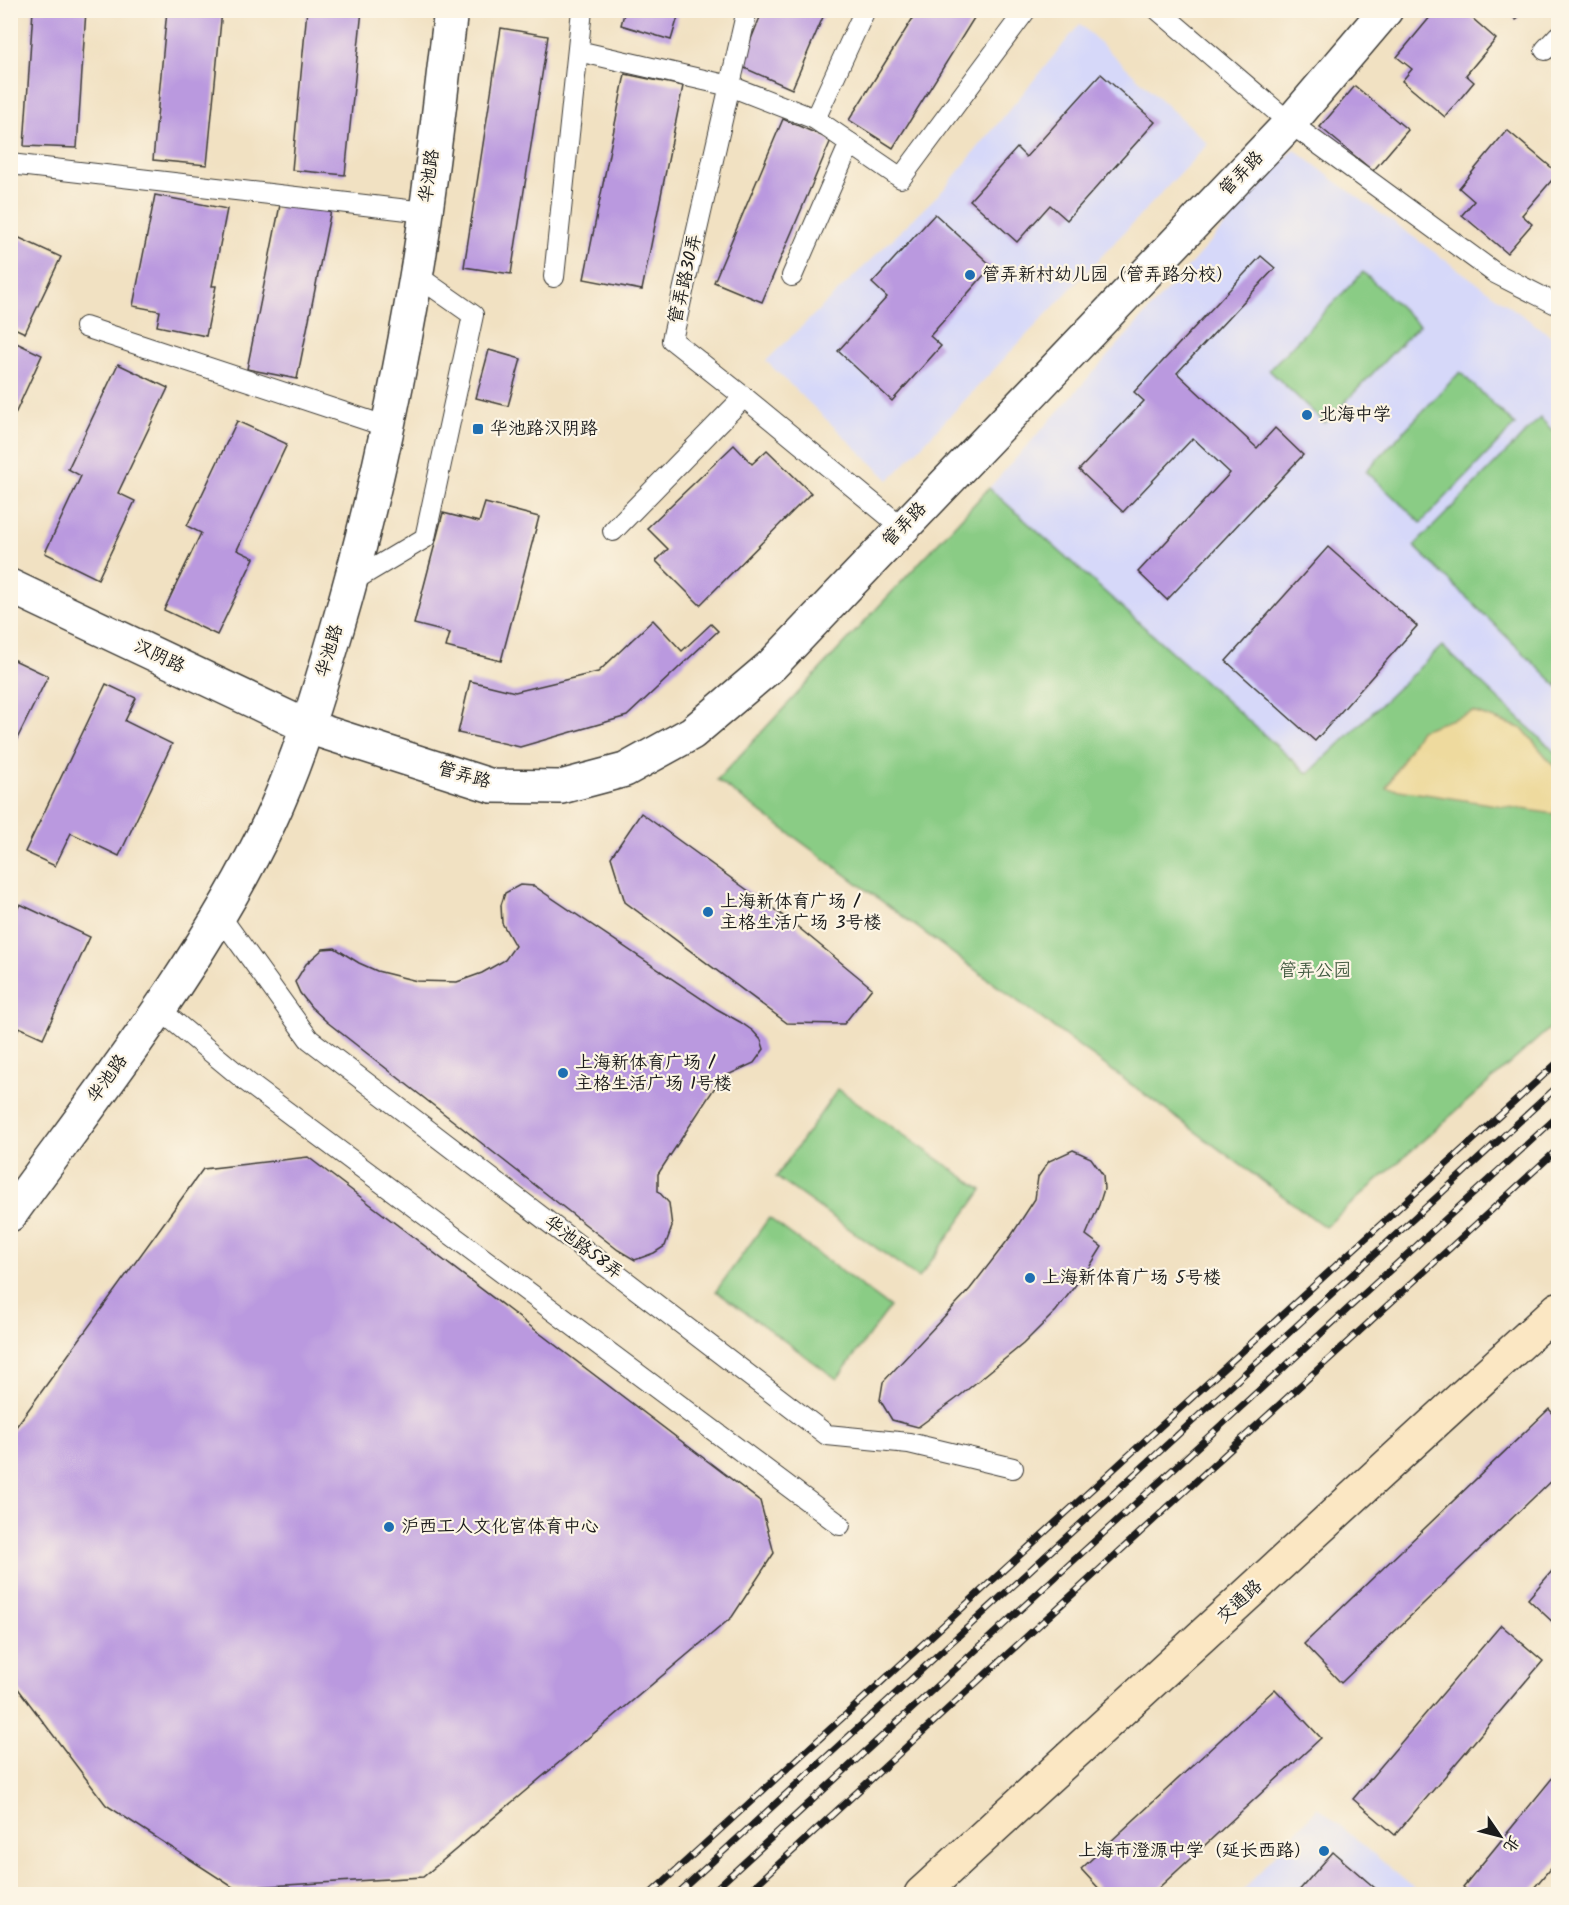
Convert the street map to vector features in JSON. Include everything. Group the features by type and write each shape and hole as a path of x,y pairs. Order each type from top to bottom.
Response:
{"main road":[{"name":"交通路","path":"921,1894 1558,1309"}],"street":[{"name":"华池路","path":"10,1215 159,1009 220,916 270,820 308,727 351,582 388,427 416,275 451,10"},
{"name":"管弄路","path":"308,727 492,786 561,787 625,770 692,733 772,665 1290,123 1386,10"},
{"name":"汉阴路","path":"10,586 308,727"}],"lane":[{"path":"554,277 582,10"},
{"name":"管弄路30弄","path":"744,396 672,340 747,10"},
{"path":"815,119 865,10"},
{"path":"578,51 730,86 815,119 902,178 1026,10"},
{"path":"1158,10 1290,123 1495,273 1558,305"},
{"path":"792,276 850,142"},
{"path":"10,164 425,212"},
{"path":"351,582 425,538 451,419 473,315 416,275"},
{"path":"85,327 388,427"},
{"path":"613,531 744,396 903,528"},
{"name":"华池路58弄","path":"220,916 309,1039 827,1435 909,1443 1012,1468"},
{"path":"159,1009 247,1082 840,1525"}],"shaded area":[{"name":"管弄新村幼儿园（管弄路分校）","path":"1080,24 1208,144 889,480 766,361 944,189"},
{"name":"北海中学","path":"1294,149 1558,341 1558,755 1442,646 1309,774 989,488"},
{"name":"上海市澄源中学（延长西路）","path":"1318,1807 1421,1894 1240,1894"}],"green space":[{"path":"1363,272 1419,325 1325,423 1269,370"},
{"path":"1460,372 1515,425 1421,523 1366,471"},
{"path":"1540,418 1558,436 1558,687 1414,546"},
{"name":"管弄公园","path":"989,488 1308,774 1442,646 1558,755 1558,1021 1325,1227 717,780"},
{"path":"838,1089 982,1190 919,1278 776,1177"},
{"path":"769,1218 890,1307 837,1379 716,1291"}],"sand":[{"path":"1473,712 1523,729 1558,771 1558,793 1554,814 1386,788 1420,730"}],"building":[{"path":"33,10 86,10 77,148 24,146"},
{"path":"167,10 222,10 207,165 153,160"},
{"path":"307,10 362,10 345,175 292,170"},
{"path":"625,10 680,10 671,40 621,25"},
{"path":"763,10 826,10 792,89 740,66"},
{"path":"918,10 979,10 893,148 849,120"},
{"path":"1436,10 1463,10 1496,39 1466,75 1474,82 1445,117 1402,81 1412,69 1397,57"},
{"path":"1505,10 1524,10 1516,20"},
{"path":"501,28 548,36 511,274 464,267"},
{"path":"625,74 683,86 642,290 584,279"},
{"path":"1101,74 1155,122 1067,220 1050,205 1017,242 970,200 1017,148 1026,157"},
{"path":"1355,86 1408,130 1373,171 1320,127"},
{"path":"783,119 831,140 762,302 714,282"},
{"path":"1507,130 1558,173 1522,215 1532,224 1507,253 1462,215 1474,201 1459,188"},
{"path":"155,195 227,209 212,286 216,286 206,336 157,326 160,311 133,306"},
{"path":"281,200 331,210 297,379 247,369"},
{"path":"935,214 992,266 930,336 941,346 892,401 838,351 887,297 872,283"},
{"path":"13,235 61,257 25,333 10,326 10,240"},
{"path":"1261,256 1275,268 1177,373 1257,448 1275,428 1303,455 1167,600 1138,572 1230,473 1193,438 1123,512 1079,470 1144,401 1134,392"},
{"path":"10,340 42,355 10,425"},
{"path":"489,350 521,359 508,406 476,398"},
{"path":"118,364 168,388 118,493 135,501 98,579 45,553 81,476 68,469"},
{"path":"237,421 287,444 237,550 254,558 217,635 164,610 201,533 187,526"},
{"path":"734,445 752,464 767,450 811,493 700,605 656,561 668,549 647,528"},
{"path":"485,503 539,517 501,661 446,647 450,633 414,624 443,513 479,522"},
{"path":"1328,547 1417,626 1315,741 1226,661"},
{"path":"653,620 682,651 711,624 718,631 627,716 520,747 458,733 470,681 515,692 598,672"},
{"path":"10,658 48,676 10,753"},
{"path":"106,684 136,698 125,721 172,744 119,856 71,833 55,866 25,852"},
{"name":"上海新体育广场 / 主格生活广场 3号楼","path":"641,813 793,923 872,988 844,1024 787,1023 625,902 611,857"},
{"name":"上海新体育广场 / 主格生活广场 1号楼","path":"520,885 534,886 717,1009 740,1022 761,1040 764,1049 754,1063 721,1078 658,1174 658,1191 669,1203 672,1227 665,1246 635,1260 618,1250 327,1022 311,1007 295,982 306,964 323,949 335,948 377,971 417,981 457,982 482,973 505,960 515,946 502,923 501,905 505,893"},
{"path":"20,904 90,937 43,1038 19,1027 10,1046 10,924"},
{"name":"上海新体育广场 5号楼","path":"1073,1150 1091,1158 1103,1175 1104,1189 1086,1235 1102,1247 1090,1266 1056,1311 1023,1344 956,1399 918,1427 892,1420 880,1400 883,1382 970,1289 1011,1236 1035,1199 1038,1177 1049,1161"},
{"name":"沪西工人文化宫体育中心","path":"308,1157 760,1501 774,1553 732,1617 423,1877 234,1888 106,1805 10,1678 10,1435 203,1169"},
{"path":"1549,1409 1558,1419 1558,1474 1341,1683 1304,1644"},
{"path":"1558,1564 1558,1627 1528,1599"},
{"path":"1501,1625 1543,1661 1395,1835 1353,1799"},
{"path":"1275,1689 1321,1738 1152,1894 1104,1894 1081,1869"},
{"path":"1558,1771 1558,1859 1529,1894 1472,1894 1463,1887"},
{"path":"1333,1852 1382,1894 1296,1894"}],"railway":[{"path":"650,1894 1558,1062"},
{"path":"677,1894 1558,1086"},
{"path":"710,1894 1558,1116"},
{"path":"746,1894 1558,1149"}],"place":[{"name":"管弄新村幼儿园（管弄路分校）","path":"970,275"},
{"name":"北海中学","path":"1307,415"},
{"name":"华池路汉阴路","path":"478,429"},
{"name":"上海新体育广场 / 主格生活广场 3号楼","path":"708,912"},
{"name":"上海新体育广场 / 主格生活广场 1号楼","path":"563,1073"},
{"name":"上海新体育广场 5号楼","path":"1030,1278"},
{"name":"沪西工人文化宫体育中心","path":"389,1527"},
{"name":"上海市澄源中学（延长西路）","path":"1324,1851"}]}
